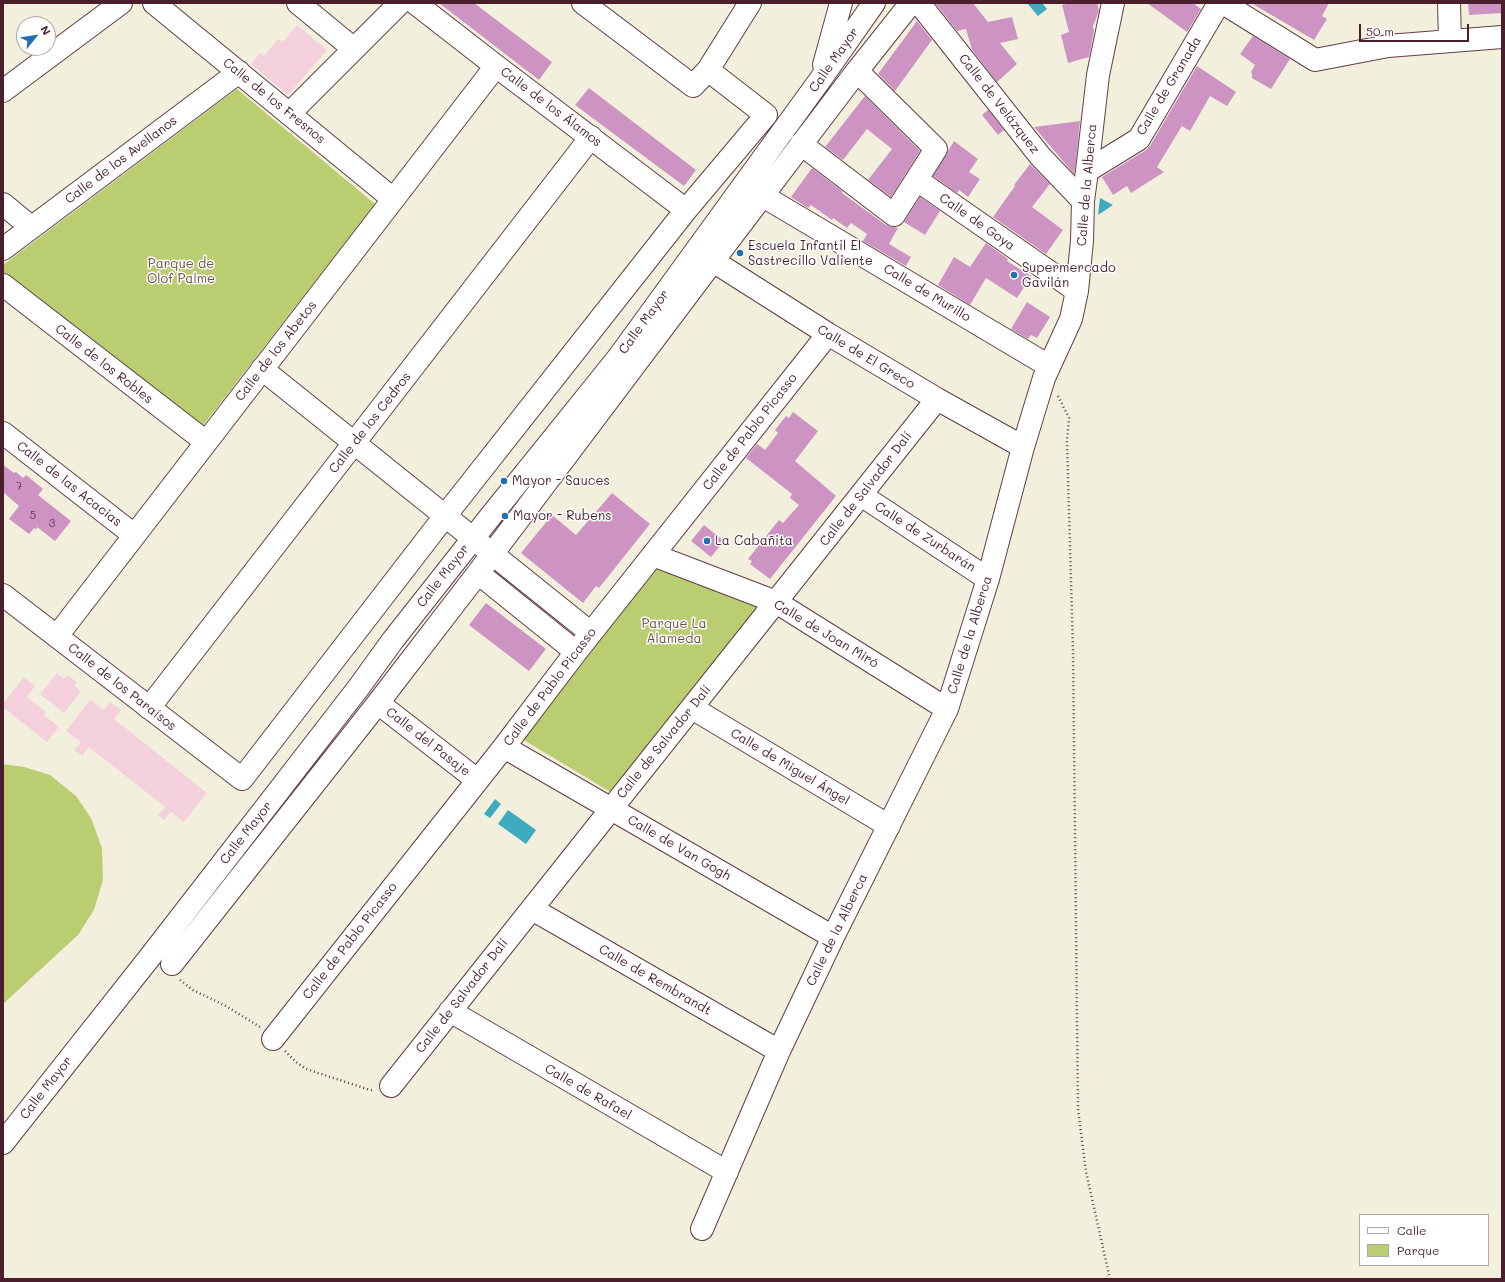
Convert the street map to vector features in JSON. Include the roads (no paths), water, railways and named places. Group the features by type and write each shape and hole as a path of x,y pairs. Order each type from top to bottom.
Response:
{"street":[{"path":"3,91 121,3"},
{"name":"Calle de los Fresnos","path":"154,3 394,199"},
{"path":"298,3 354,49"},
{"path":"289,114 400,3"},
{"name":"Calle de los Álamos","path":"415,3 686,210"},
{"path":"583,3 693,86 708,70 746,4"},
{"path":"820,80 842,3"},
{"name":"Calle Mayor","path":"172,964 378,703 493,554 801,144 911,3"},
{"name":"Calle de Velázquez","path":"919,3 1040,156 1083,201"},
{"name":"Calle de la Alberca","path":"702,1228 779,1051 833,937 947,708 988,579 1023,447 1047,372 1071,319 1077,291 1082,241 1083,201 1088,171 1098,76 1113,3"},
{"path":"1449,3 1450,41"},
{"name":"Calle Mayor","path":"3,1143 150,957 359,687 393,640 618,358 820,80 870,5"},
{"path":"1216,5 1315,60 1388,46 1502,37"},
{"name":"Calle de Granada","path":"1088,171 1138,139 1216,5"},
{"name":"Calle de los Abetos","path":"57,636 496,66"},
{"path":"445,516 686,210 766,115 708,70"},
{"path":"801,144 894,215 936,149 857,71"},
{"name":"Calle de los Avellanos","path":"3,249 239,72"},
{"name":"Calle de los Cedros","path":"150,708 591,137"},
{"name":"Calle de Goya","path":"916,180 1077,291"},
{"name":"Calle de Murillo","path":"763,196 1047,372"},
{"path":"3,204 31,227"},
{"name":"Calle de El Greco","path":"713,261 828,334 936,399 1023,447"},
{"name":"Calle de los Robles","path":"3,285 206,442"},
{"name":"Calle de Pablo Picasso","path":"273,1039 504,747 576,652 828,334"},
{"path":"262,369 591,633"},
{"name":"Calle de Salvador Dalí","path":"391,1086 936,399"},
{"name":"Calle de las Acacias","path":"3,433 134,535"},
{"name":"Calle de Zurbarán","path":"861,495 988,579"},
{"name":"Calle de los Paraísos","path":"3,595 242,779 445,516"},
{"name":"Calle de Joan Miró","path":"653,555 776,602 947,708"},
{"path":"478,573 576,652"},
{"name":"Calle del Pasaje","path":"378,703 477,780"},
{"name":"Calle de Miguel Ángel","path":"692,708 889,826"},
{"name":"Calle de Van Gogh","path":"504,747 833,937"},
{"name":"Calle de Rembrandt","path":"532,909 779,1051"},
{"name":"Calle de Rafael","path":"450,1011 726,1172"}],"water":[{"path":"1027,3 1042,3 1047,9 1038,16"},
{"path":"1100,198 1113,205 1098,215"},
{"path":"495,799 501,804 490,818 484,814"},
{"path":"508,810 536,830 526,844 498,824"}],"place":[{"name":"Escuela Infantil El Sastrecillo Valiente","path":"740,253"},
{"name":"Supermercado Gavilán","path":"1014,275"},
{"name":"Mayor - Sauces","path":"504,481"},
{"name":"Mayor - Rubens","path":"505,516"},
{"name":"La Cabañita","path":"707,541"}],"park label":[{"name":"Parque de Olof Palme","path":"181,272"},
{"name":"Parque La Alameda","path":"674,632"}]}
